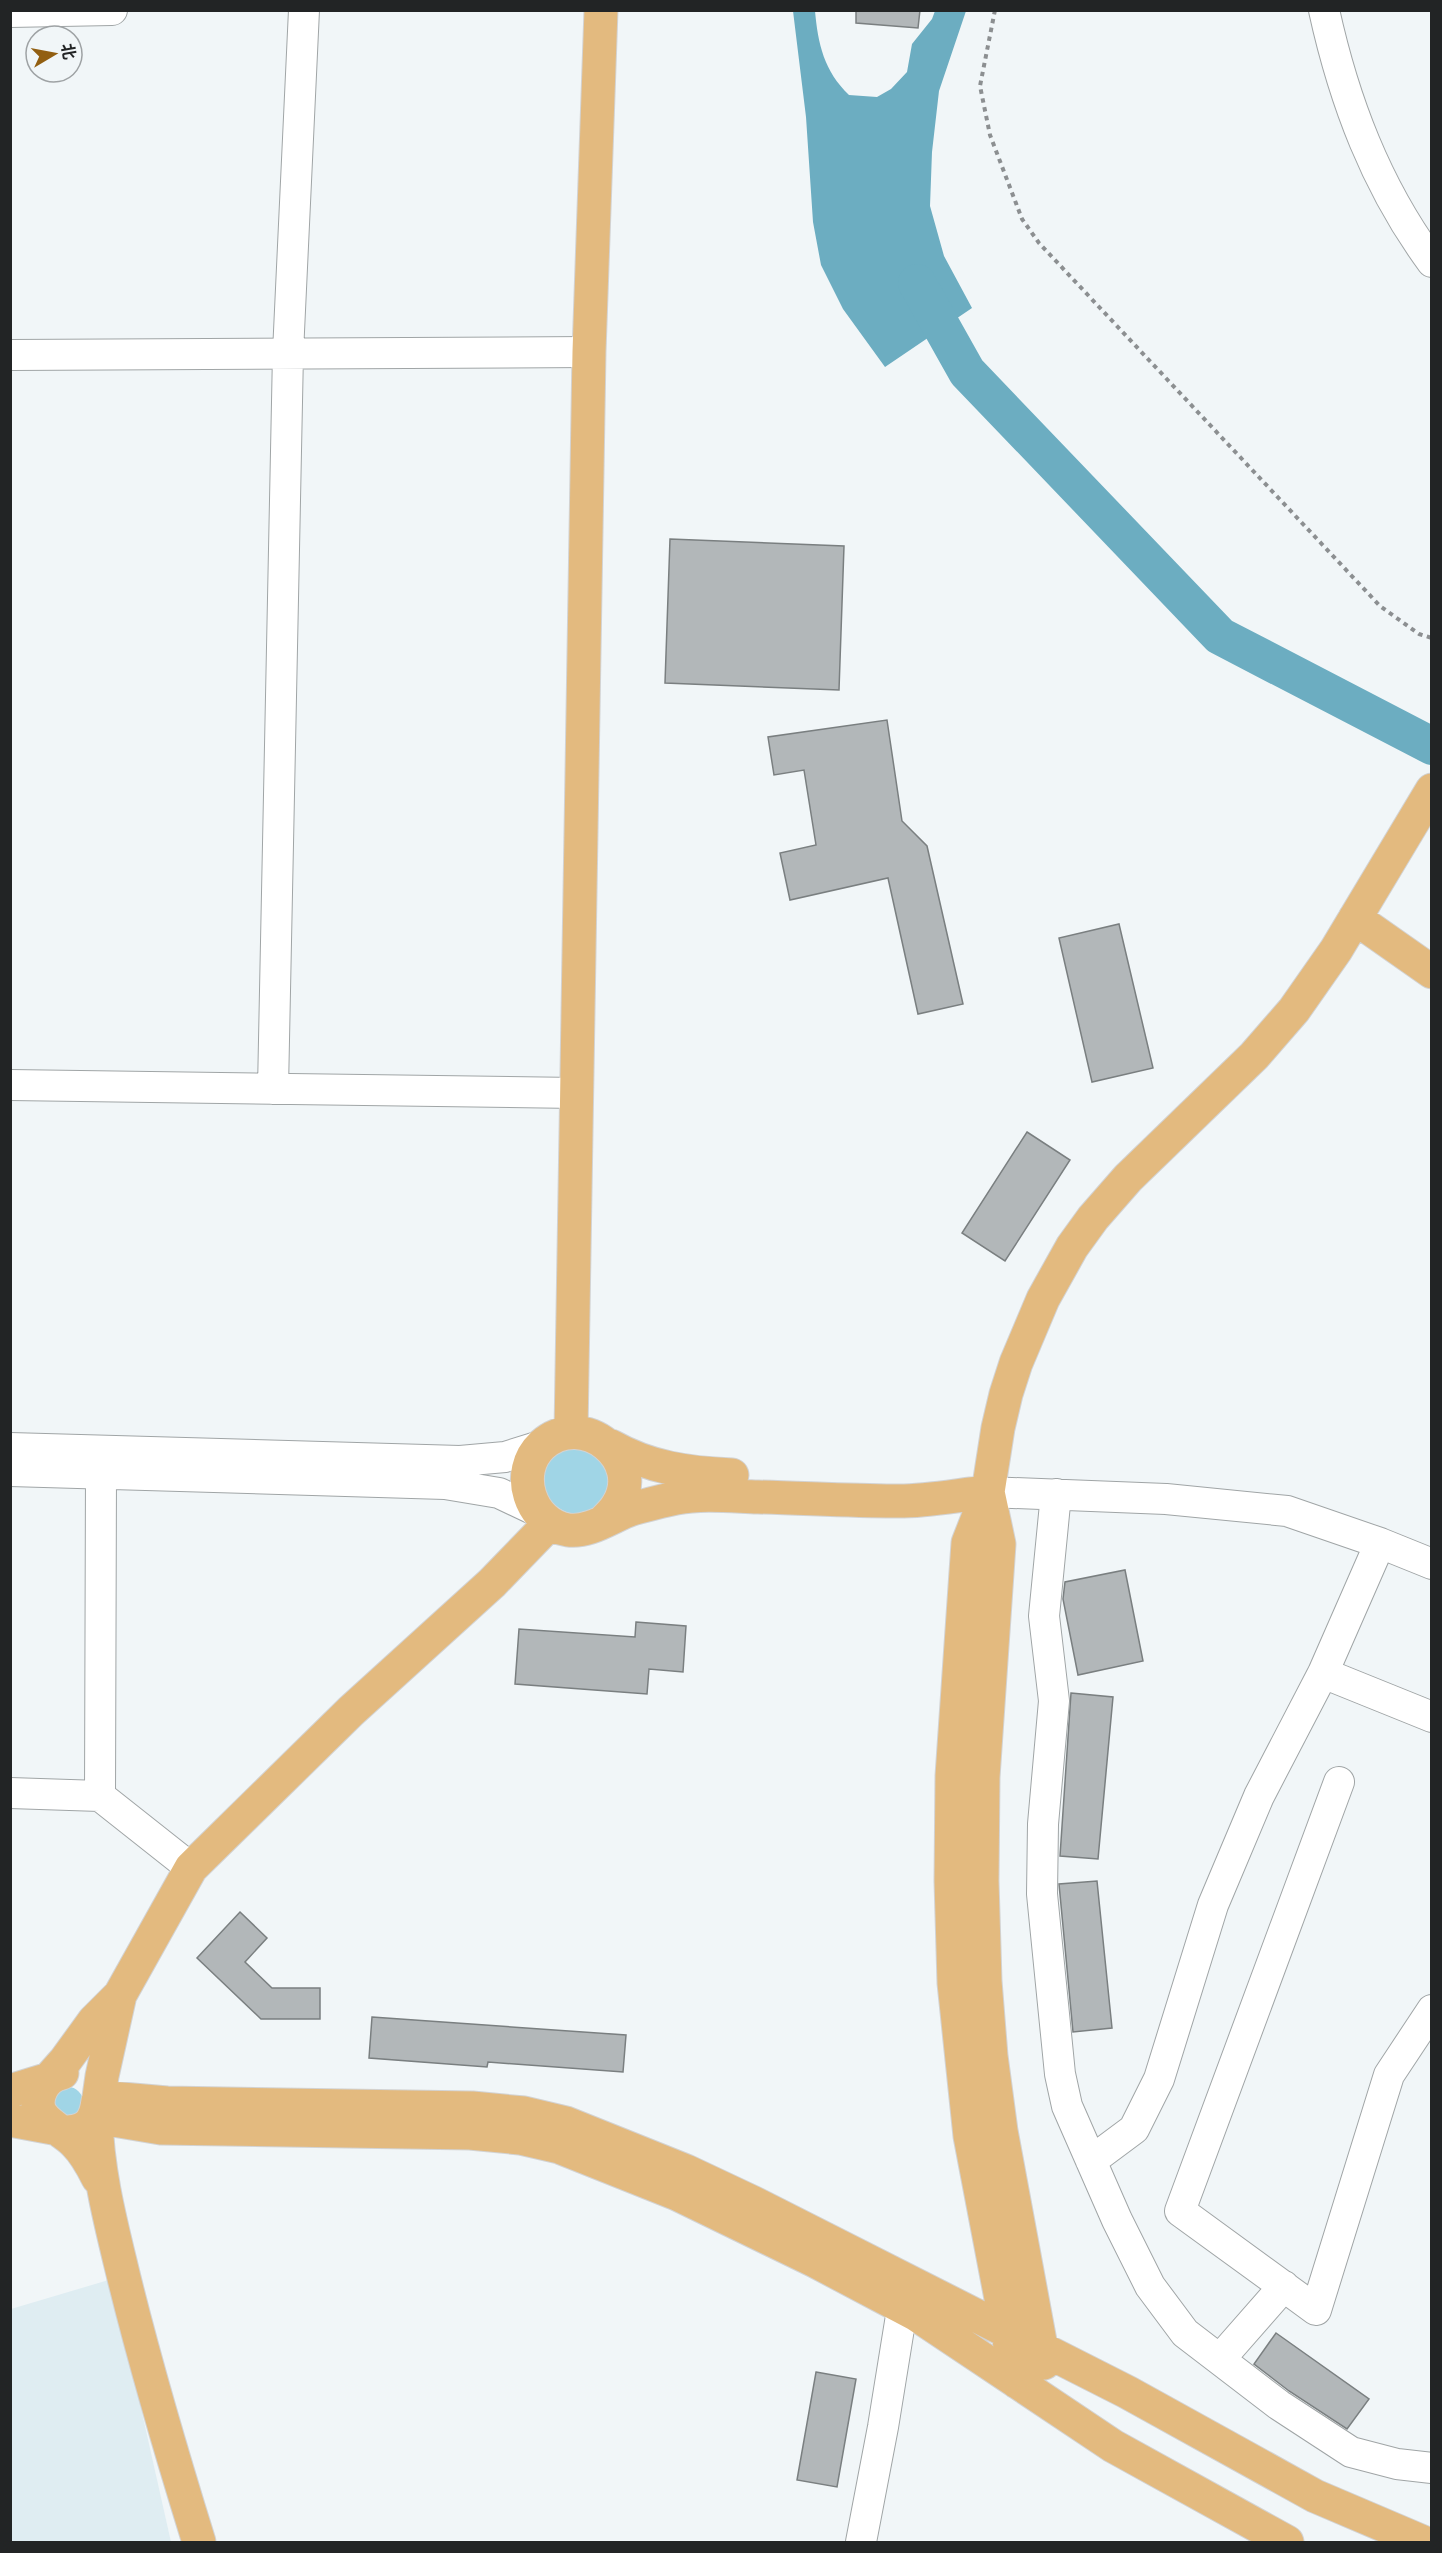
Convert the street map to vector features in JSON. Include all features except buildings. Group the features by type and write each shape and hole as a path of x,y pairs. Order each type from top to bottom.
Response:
{"main road":[{"path":"571,1432 589,352 601,10"},
{"path":"1017,2382 970,2136 954,1983 951,1881 952,1776 968,1543 988,1492 998,1428 1017,1363 1043,1299 1072,1247 1093,1218 1128,1178 1273,1036 1313,984 1431,790"},
{"path":"1363,905 1431,972"},
{"path":"571,1432 592,1435 644,1462 679,1472 897,1480 988,1492 897,1502 696,1495 660,1501 588,1528 568,1530 544,1517 529,1495 527,1477 531,1460 540,1446 554,1436 571,1432"},
{"path":"605,1520 618,1506 624,1487 622,1465 611,1446"},
{"path":"988,1492 999,1544 983,1777 982,1881 985,1981 991,2056 1001,2131 1052,2406"},
{"path":"103,2191 86,2157 41,2114 39,2095 49,2079 65,2061 94,2020 120,1995 191,1868 351,1711 492,1583 544,1517"},
{"path":"10,2120 75,2132 87,2127 97,2107 120,1995"},
{"path":"10,2091 69,2071 89,2078 95,2087 97,2153 103,2191 141,2344 199,2542"},
{"path":"97,2107 161,2128 470,2133 540,2142 616,2169 676,2194 815,2261 1007,2330 1127,2392 1315,2496 1424,2542"},
{"path":"904,2294 1017,2382 1113,2446 1287,2542"}],"street":[{"path":"10,12 112,10"},
{"path":"273,1089 288,353 304,10"},
{"path":"1324,10 1333,51 1350,107 1375,168 1393,204 1431,261"},
{"path":"10,355 589,352"},
{"path":"10,1085 577,1093"},
{"path":"10,1448 460,1461 505,1457 540,1446"},
{"path":"10,1471 445,1484 499,1493 544,1517"},
{"path":"100,1796 101,1474"},
{"path":"988,1492 1166,1499 1287,1511 1380,1543 1431,1564"},
{"path":"1056,1494 1044,1616 1054,1701 1043,1824 1042,1894 1060,2074 1067,2106 1150,2286 1185,2333 1279,2405 1351,2452 1397,2464 1431,2468"},
{"path":"1091,2161 1134,2129 1159,2079 1213,1905 1259,1796 1323,1673 1380,1543"},
{"path":"1323,1673 1431,1717"},
{"path":"1339,1782 1180,2211 1316,2310 1389,2075 1431,2010"},
{"path":"10,1793 100,1796 191,1868"},
{"path":"1220,2359 1284,2286"},
{"path":"861,2542 904,2294"}],"path":[{"path":"995,10 980,86 990,135 1022,219 1039,243 1380,606 1419,634 1431,638"}],"shaded area":[{"path":"793,11 815,11 820,46 828,67 840,86 849,95 877,97 891,89 907,72 912,44 932,19 935,11 966,11 939,91 932,152 930,206 944,256 972,308 885,367 843,309 821,265 813,222 806,117"},
{"path":"562,1446 600,1453 611,1480 599,1506 583,1512 565,1512 546,1497 543,1468"},
{"path":"68,2087 74,2088 82,2096 82,2108 74,2116 68,2117 62,2116 54,2108 53,2102 54,2096 62,2088"},
{"path":"112,2279 171,2542 11,2542 11,2309"}],"waterway":[{"path":"917,283 967,372 1220,636 1432,746"}]}
